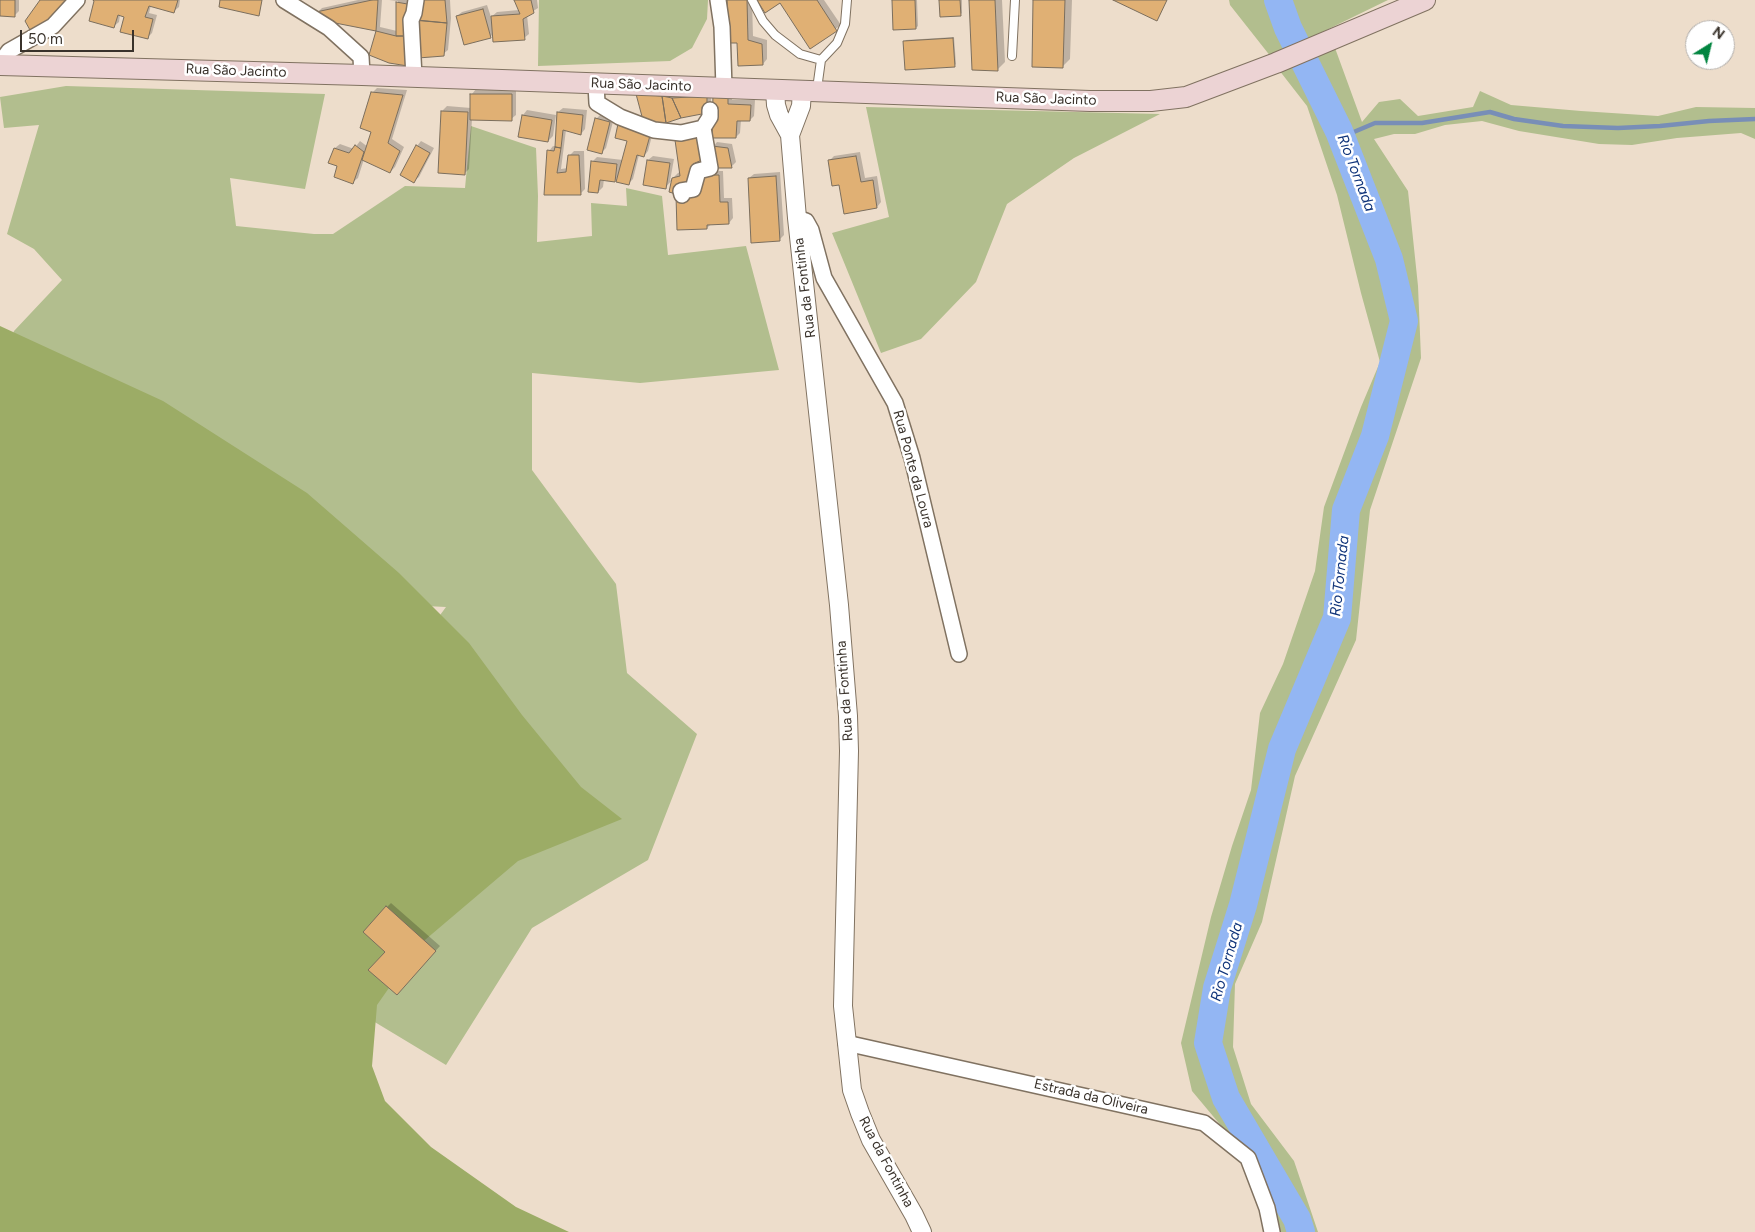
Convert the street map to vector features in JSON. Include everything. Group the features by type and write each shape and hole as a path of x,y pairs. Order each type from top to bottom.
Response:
{"main road":[{"name":"Rua São Jacinto","path":"0,64 1151,101 1186,96 1276,63 1425,0"}],"street":[{"path":"0,64 9,51 53,26 77,0"},
{"path":"284,0 329,28 361,57 362,75"},
{"path":"414,77 411,20 416,0"},
{"path":"718,0 722,27 724,88"},
{"path":"596,84 597,102 620,117 654,130 681,133 703,128 710,118 710,110"},
{"name":"Rua da Fontinha","path":"775,90 779,115 790,135 797,218 838,595 848,716 849,751 843,1006 846,1044 852,1090 860,1113 885,1166 922,1232"},
{"name":"Rua da Fontinha","path":"790,135 809,91"},
{"path":"682,194 681,192 693,189 698,171 710,168 703,128"},
{"name":"Rua Ponte da Loura","path":"797,218 806,221 811,230 824,278 895,403 912,458 959,654"},
{"name":"Estrada da Oliveira","path":"846,1044 1204,1122 1248,1158 1266,1208 1272,1232"}],"lane":[{"path":"752,0 763,21 775,35 800,54 821,60"},
{"path":"809,91 821,60 837,43 845,24 847,0"},
{"path":"1012,56 1015,0"}],"green space":[{"path":"539,0 708,0 707,19 692,48 670,61 538,66"},
{"path":"1229,0 1388,0 1271,57 1230,5"},
{"path":"1335,48 1362,122 1379,102 1400,99 1418,116 1473,107 1480,91 1511,105 1658,116 1696,107 1755,108 1755,139 1741,133 1677,138 1632,145 1599,144 1519,131 1482,121 1445,125 1415,134 1394,134 1374,139 1408,191 1418,286 1421,358 1370,510 1356,640 1295,776 1262,922 1235,984 1233,1047 1251,1104 1294,1161 1318,1232 1272,1232 1248,1158 1192,1091 1181,1043 1211,917 1251,790 1260,713 1283,664 1315,571 1324,507 1361,407 1380,362 1337,195 1307,106 1279,70"},
{"path":"66,86 325,94 305,189 230,178 236,226 314,234 333,234 405,186 465,188 471,126 536,148 537,242 592,236 591,203 627,206 626,188 662,196 668,255 746,246 779,370 640,383 532,373 532,470 616,584 627,673 697,734 648,860 532,928 446,1065 315,986 222,912 446,607 323,601 0,372 14,331 62,280 34,249 7,234 39,125 4,128 0,97"},
{"path":"866,107 1160,114 1074,158 1007,204 976,282 921,339 881,353 832,233 889,217"},
{"path":"0,326 163,401 307,493 399,573 469,643 522,715 581,787 622,819 518,861 419,945 377,1005 372,1066 385,1101 431,1147 516,1207 569,1232 0,1232"}],"building":[{"path":"0,0 15,0 15,17 0,16"},
{"path":"40,0 70,0 52,19 30,30 25,21"},
{"path":"93,0 178,0 174,13 149,6 145,17 153,19 148,39 120,32 124,17 118,15 114,28 89,21"},
{"path":"220,0 262,0 259,16 219,7"},
{"path":"378,0 376,31 325,21 316,12"},
{"path":"419,0 445,0 447,23 417,20"},
{"path":"514,0 531,0 534,13 523,19 525,40 493,42 491,16 520,14"},
{"path":"727,0 747,0 748,40 762,44 763,65 738,66 737,43 728,43"},
{"path":"757,0 817,0 837,31 810,49 780,3 765,13"},
{"path":"892,0 915,0 916,29 893,30"},
{"path":"939,0 960,0 961,16 940,17"},
{"path":"969,0 995,0 998,71 972,70"},
{"path":"1033,0 1065,0 1063,68 1032,67"},
{"path":"1113,0 1167,0 1157,21"},
{"path":"396,2 413,5 409,36 396,36"},
{"path":"483,9 491,38 464,45 456,16"},
{"path":"412,20 447,23 444,56 418,58"},
{"path":"376,31 396,36 409,36 408,66 389,63 369,55"},
{"path":"953,38 955,67 905,70 903,41"},
{"path":"371,92 403,95 388,143 400,151 390,173 362,160 371,132 360,128"},
{"path":"470,94 512,94 512,121 470,120"},
{"path":"636,94 662,96 666,123 644,124"},
{"path":"713,95 728,96 728,104 751,105 750,121 737,121 736,138 712,138"},
{"path":"662,96 672,98 681,118 666,123"},
{"path":"707,96 707,113 681,118 672,98"},
{"path":"441,111 468,112 465,175 438,173"},
{"path":"557,112 583,115 581,135 563,130 561,148 555,147"},
{"path":"522,115 552,120 548,142 518,137"},
{"path":"595,118 610,122 602,154 587,150"},
{"path":"618,124 651,132 644,157 637,155 629,185 616,182 627,141 615,138"},
{"path":"697,137 702,160 695,163 694,184 676,194 669,192 672,178 680,176 675,140"},
{"path":"355,145 364,152 353,184 334,177 337,166 328,163 334,148 349,153"},
{"path":"416,145 430,153 414,183 400,175"},
{"path":"712,146 728,148 732,168 718,168"},
{"path":"555,147 561,148 557,173 566,172 568,155 579,155 581,195 544,195 547,150 554,151"},
{"path":"856,156 861,182 873,180 877,208 844,214 839,185 832,186 828,160"},
{"path":"647,160 670,163 666,189 643,185"},
{"path":"591,161 617,164 615,182 600,180 598,193 588,192"},
{"path":"698,175 719,175 720,202 728,202 729,224 707,225 707,229 677,230 676,196 698,196"},
{"path":"776,176 780,241 751,243 748,178"},
{"path":"386,906 436,951 397,995 368,970 385,952 363,932"}],"waterway":[{"name":"Rio Tornada","path":"1278,0 1288,28 1339,131 1389,259 1404,321 1375,436 1346,510 1337,618 1282,749 1243,905 1217,988 1208,1043 1226,1098 1297,1219 1301,1232"},
{"path":"1342,137 1375,123 1422,123 1490,112 1514,119 1563,126 1618,128 1755,119"}]}
